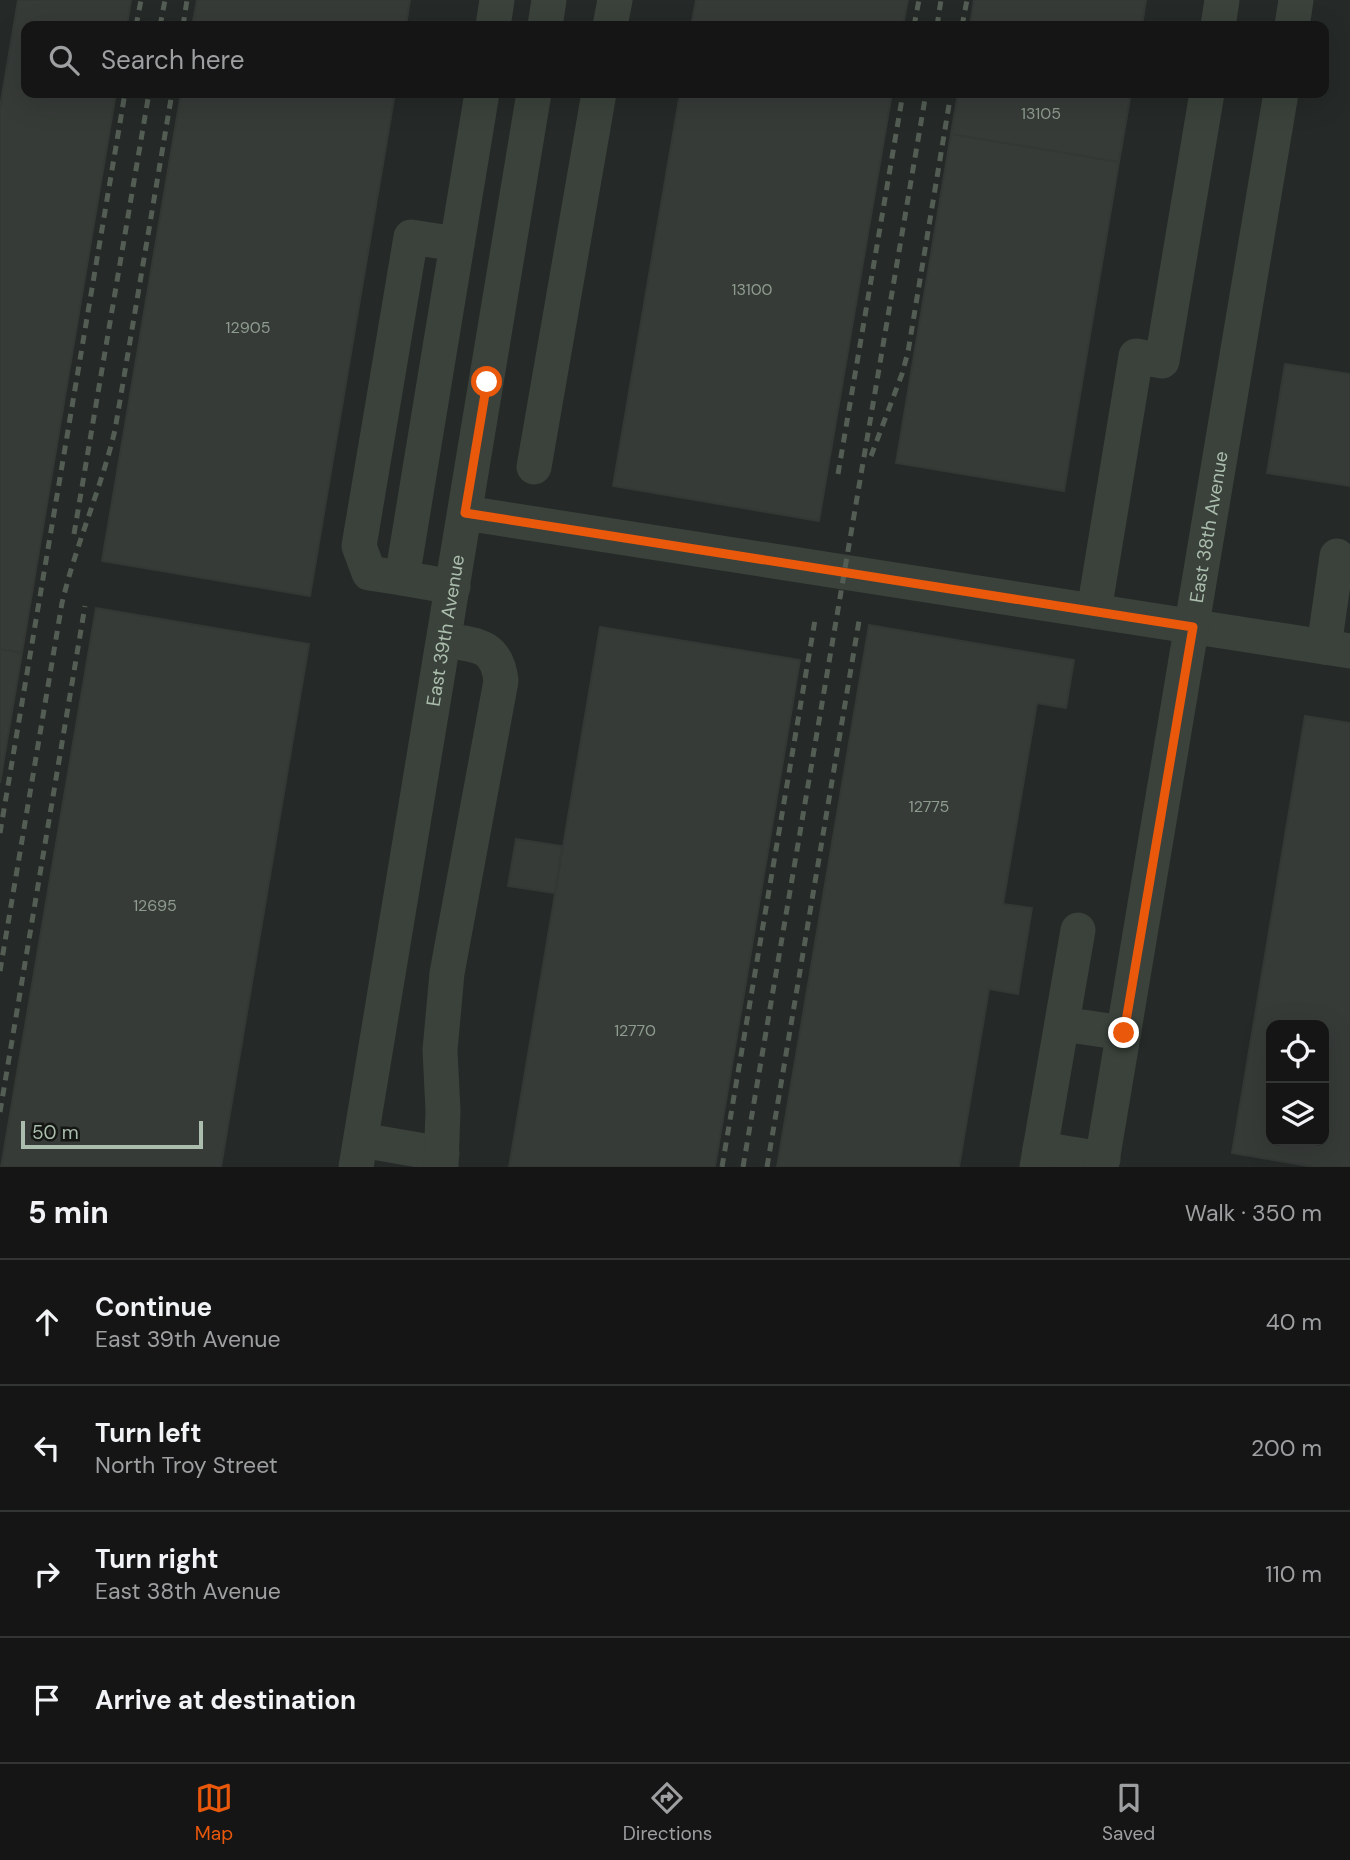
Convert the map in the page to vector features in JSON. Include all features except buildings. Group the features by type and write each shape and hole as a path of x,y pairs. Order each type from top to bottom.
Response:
{"street":[{"path":"494,21 497,0"},
{"path":"546,21 549,0"},
{"path":"611,21 615,0"},
{"path":"1219,21 1222,0"},
{"path":"1293,21 1296,0"},
{"path":"402,578 481,98"},
{"name":"East 39th Avenue","path":"358,1153 487,382 514,212 528,98"},
{"path":"534,467 598,98"},
{"path":"1094,611 1136,356 1162,361 1206,98"},
{"name":"East 38th Avenue","path":"1102,1163 1280,98"},
{"path":"465,203 514,212"},
{"path":"453,587 369,573 359,546 411,237 457,244"},
{"path":"437,375 487,382"},
{"path":"465,513 1337,649 1337,556"},
{"path":"358,1153 441,1161 440,1050 447,973 501,681 499,665 492,654 473,645 444,640"},
{"path":"1077,930 1038,1158 1102,1163"},
{"path":"1062,1024 1124,1033"}],"shaded area":[{"path":"0,0 1350,0 1350,1167 0,1167"}],"railway":[{"path":"137,21 141,0"},
{"path":"161,21 165,0"},
{"path":"184,21 187,0"},
{"path":"915,21 919,0"},
{"path":"938,21 941,0"},
{"path":"963,21 967,0"},
{"path":"0,833 124,98"},
{"path":"74,534 148,98"},
{"path":"0,971 62,603 115,430 171,98"},
{"path":"838,474 902,98"},
{"path":"743,1167 925,98"},
{"path":"871,456 908,352 950,98"},
{"path":"0,1112 85,606"},
{"path":"722,1167 815,620"},
{"path":"767,1167 859,621"}],"route":[{"path":"487,382 465,513 1193,627 1124,1033"}]}
